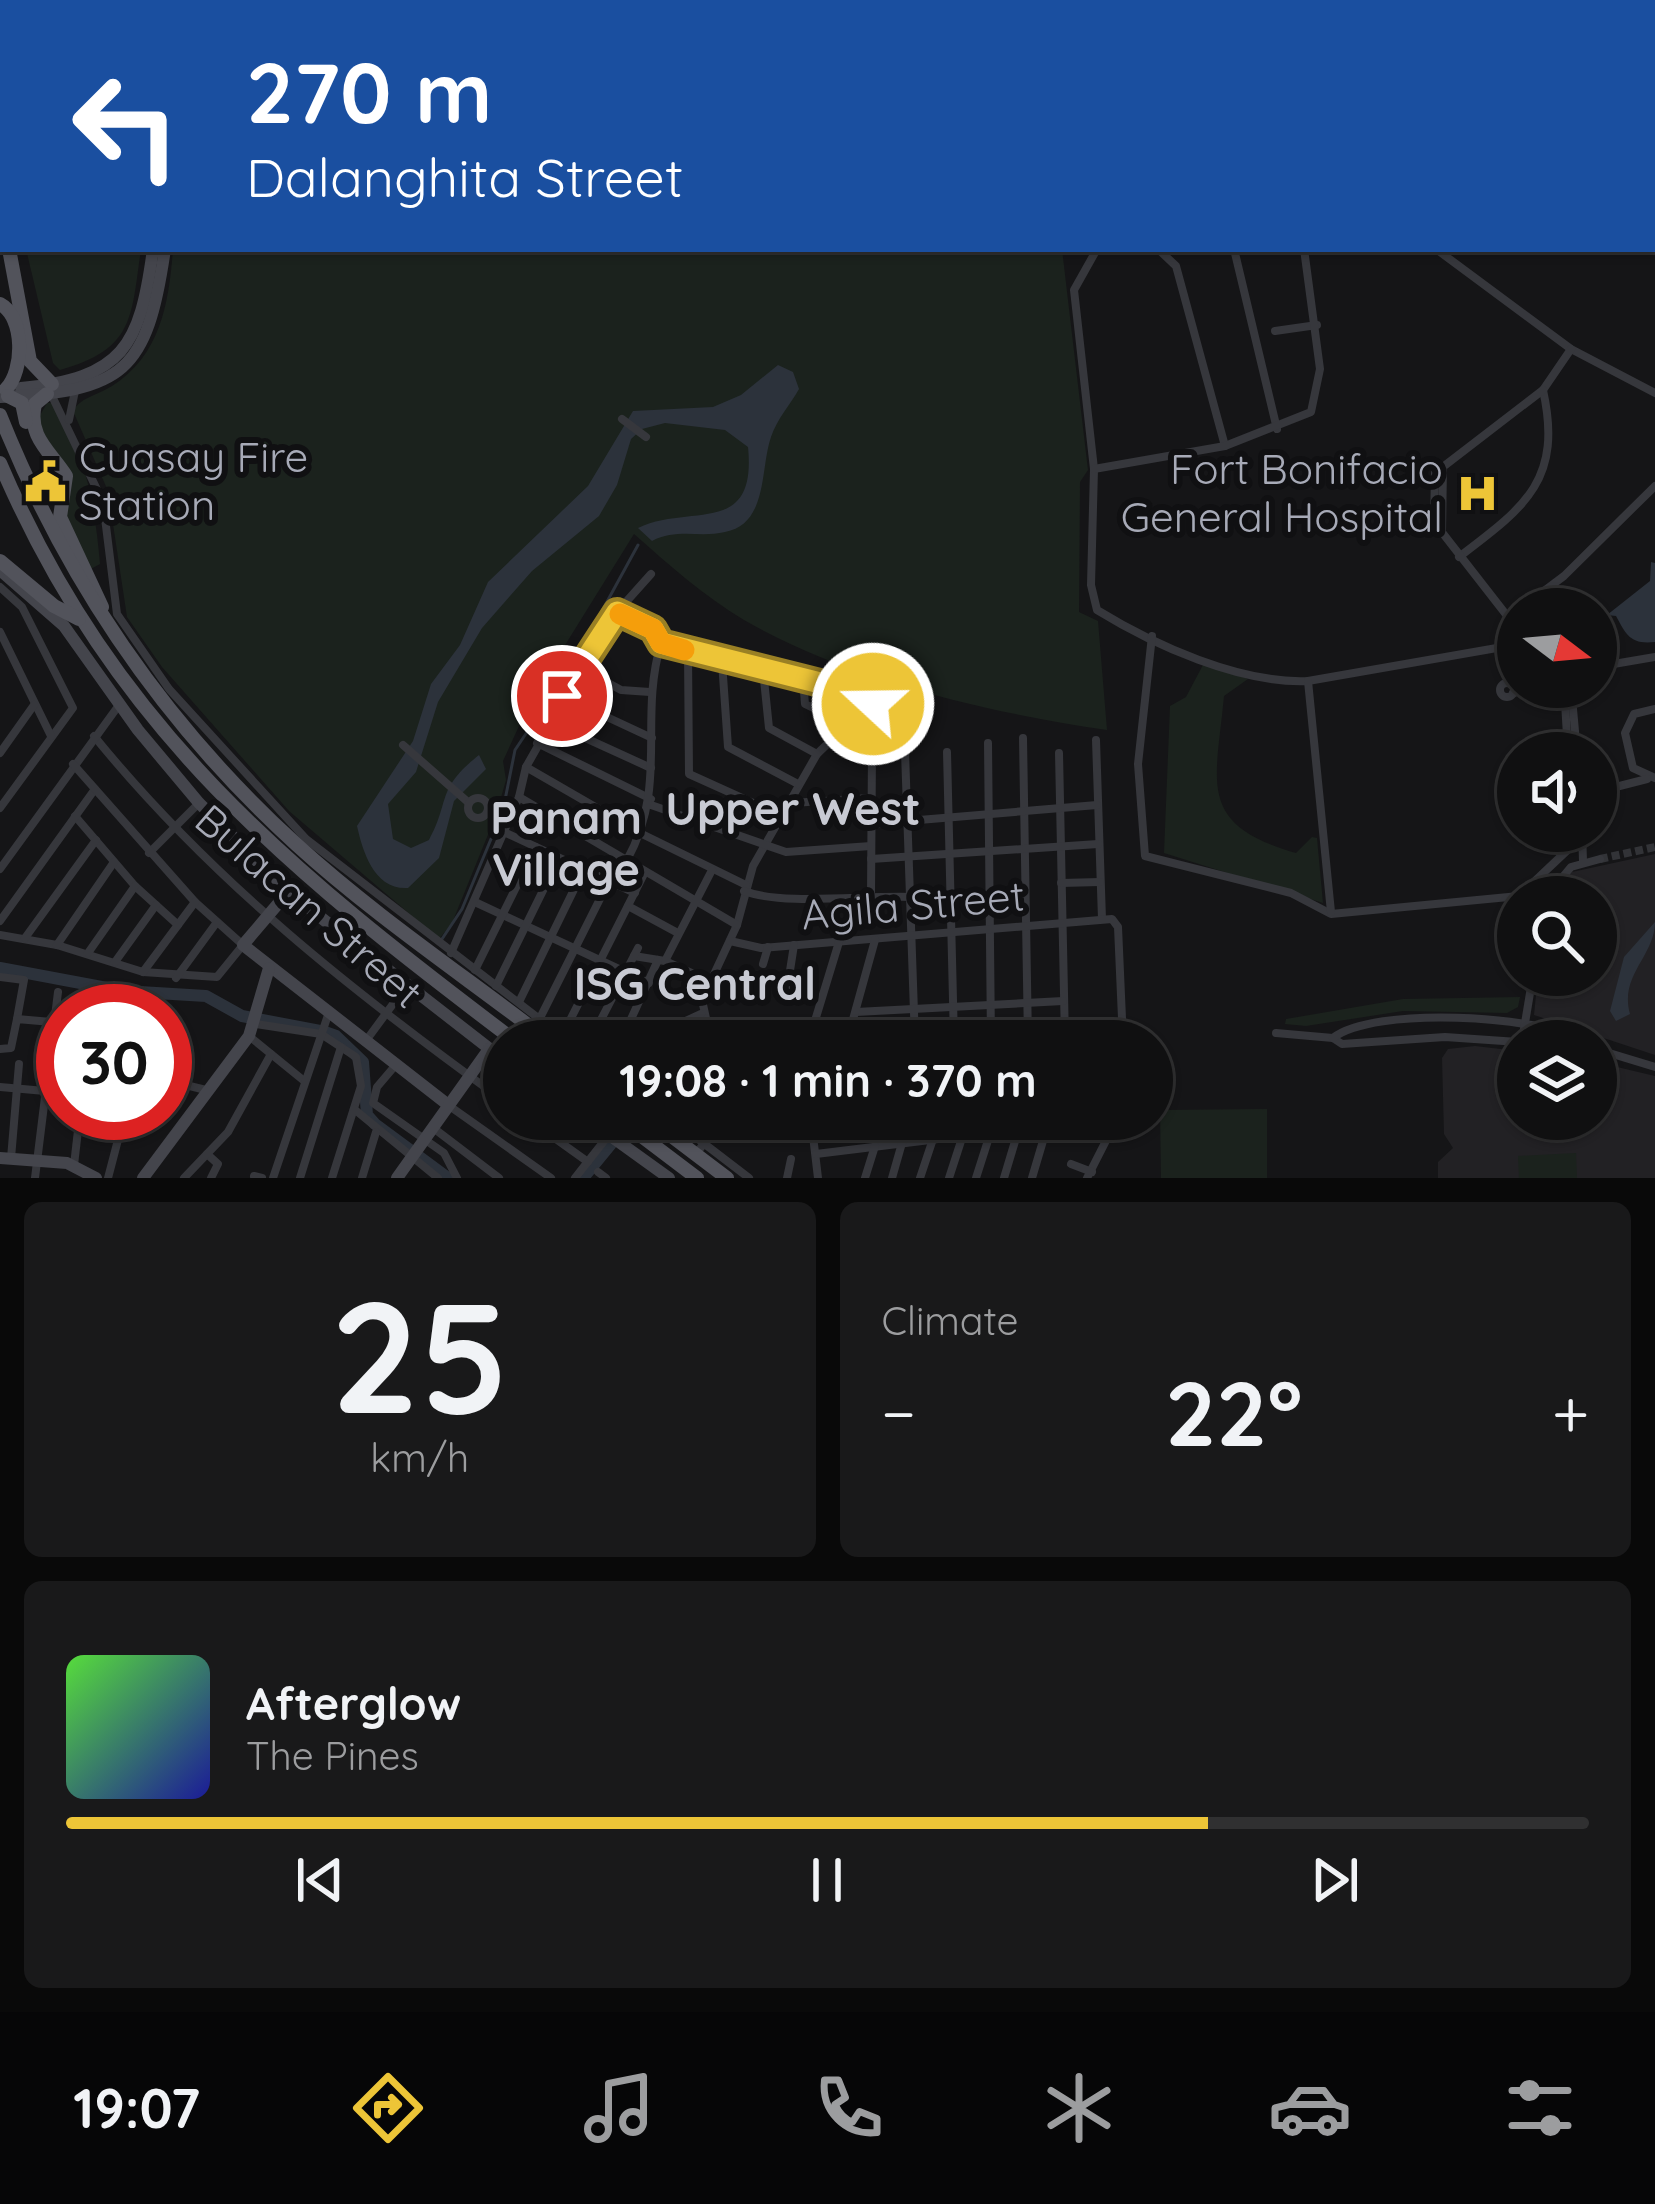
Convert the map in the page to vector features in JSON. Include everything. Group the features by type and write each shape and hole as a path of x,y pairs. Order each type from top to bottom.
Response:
{"main road":[{"path":"10,252 30,361 50,391"},
{"path":"123,648 60,517 66,476 42,448 33,417 35,404 50,391 102,370 125,350 144,308 153,252"},
{"path":"3,393 75,392 122,368 143,342 156,311 165,252"},
{"path":"0,304 13,317 20,366 19,377 3,393"},
{"path":"3,393 22,403 39,460 58,477 59,488 49,500 32,492"},
{"path":"0,415 32,492 85,593 123,648 219,764 300,848 532,1020"},
{"path":"0,464 79,619 160,730 287,862 488,1020"},
{"path":"0,566 54,607 79,619"},
{"path":"0,566 64,626 198,805 288,892 483,1044"},
{"path":"69,602 85,593"},
{"path":"288,892 243,945 364,1044 447,1104"},
{"path":"143,1178 255,1024 269,968"},
{"path":"397,1178 483,1057"},
{"path":"616,1140 669,1178"},
{"path":"647,1140 697,1178"},
{"path":"685,1140 727,1178"},
{"path":"5,1159 74,1165 96,1178"}],"street":[{"path":"1095,252 1074,290 1094,469 1094,600 1105,615 1267,680 1307,681 1497,648"},
{"path":"1164,252 1170,255 1226,446"},
{"path":"1170,255 1174,252"},
{"path":"1235,252 1277,429"},
{"path":"1094,469 1226,446 1311,412 1320,370 1305,252"},
{"path":"1440,252 1571,349 1655,393"},
{"path":"1275,331 1317,325"},
{"path":"1497,604 1442,535 1433,511 1436,473 1544,390 1571,349"},
{"path":"1459,557 1508,519 1540,483 1549,429 1544,390"},
{"path":"50,391 69,422 103,502 117,614 144,656 230,761 306,839 539,1020 609,881"},
{"path":"69,422 75,392"},
{"path":"622,419 646,437"},
{"path":"1548,588 1655,487"},
{"path":"451,953 476,903 520,797 526,767 548,722 615,613 651,574"},
{"path":"0,587 22,607 73,708 0,808"},
{"path":"615,613 653,629 661,643 873,700 818,754 763,846 745,888 737,925 709,981 702,1020"},
{"path":"0,632 51,736"},
{"path":"1152,636 1138,764 1145,856 1291,893 1331,914 1519,896 1566,852"},
{"path":"627,860 642,834 651,802 650,692 661,643"},
{"path":"688,652 689,775 782,816"},
{"path":"1617,663 1655,657"},
{"path":"722,662 728,746 798,784"},
{"path":"579,667 621,690 650,692"},
{"path":"763,670 769,728 818,754"},
{"path":"803,679 805,704 848,725"},
{"path":"1307,681 1331,914"},
{"path":"562,696 652,737"},
{"path":"0,753 34,705"},
{"path":"0,869 119,705"},
{"path":"1652,778 1633,768 1624,733 1634,714 1655,709"},
{"path":"548,722 652,768"},
{"path":"904,723 914,1020"},
{"name":"Bulacan Street","path":"94,736 173,830 266,917 483,1086"},
{"path":"1023,738 1028,1020"},
{"path":"1096,740 1102,920 1112,919 1118,927 1121,1020"},
{"path":"537,743 651,802 763,846 786,852 871,845"},
{"path":"988,743 991,1020"},
{"path":"403,746 468,801"},
{"path":"871,896 872,749"},
{"path":"947,752 953,1020"},
{"path":"1059,753 1064,1020"},
{"path":"0,934 57,944 176,978 213,979 243,945 149,853 74,764"},
{"path":"526,767 642,834 774,901 911,897"},
{"path":"1617,787 1652,778"},
{"path":"0,921 95,789"},
{"path":"520,797 737,925"},
{"path":"792,803 870,798"},
{"path":"149,853 198,805"},
{"path":"871,824 1097,805"},
{"path":"75,816 135,886 178,925"},
{"path":"504,832 635,893"},
{"path":"25,938 96,841"},
{"path":"871,859 1098,844"},
{"path":"476,970 536,847"},
{"path":"1581,852 1583,861"},
{"path":"496,986 560,858"},
{"path":"1563,876 1583,861 1600,859"},
{"path":"57,944 114,862"},
{"path":"518,1003 584,869"},
{"path":"631,1020 712,870"},
{"path":"570,1020 645,872"},
{"path":"1061,884 1100,882"},
{"path":"88,953 135,886"},
{"path":"143,972 195,902"},
{"path":"476,903 649,983"},
{"path":"115,962 156,905"},
{"path":"628,906 676,932"},
{"name":"Agila Street","path":"730,941 768,947 1102,920"},
{"path":"176,978 217,922"},
{"path":"854,1020 875,940"},
{"path":"815,1020 839,942"},
{"path":"785,997 794,945"},
{"path":"764,964 768,947"},
{"path":"601,1020 636,952 709,981"},
{"path":"0,977 24,980 11,1048 0,1049"},
{"path":"364,1044 407,985"},
{"path":"856,1012 1063,1001"},
{"path":"687,1020 700,1014"},
{"path":"274,1178 328,1015"},
{"path":"17,1019 36,1020"},
{"path":"1333,1038 1347,1030 1420,1020 1497,1024"},
{"path":"255,1024 321,1034 356,1057 362,1069 332,1178"},
{"path":"255,1024 272,1054 303,1080"},
{"path":"1276,1033 1333,1038 1342,1044 1445,1037 1497,1040"},
{"path":"300,1178 341,1047"},
{"path":"184,1178 240,1114 272,1054"},
{"path":"1617,1055 1655,1067"},
{"path":"5,1159 20,1064"},
{"path":"394,1067 377,1087 373,1103 419,1143 499,1178"},
{"path":"0,1087 36,1090"},
{"path":"192,1087 206,1090"},
{"path":"447,1104 551,1178"},
{"path":"353,1108 376,1132 445,1153 457,1178"},
{"path":"362,1178 376,1132"},
{"path":"35,1178 39,1140"},
{"path":"74,1165 77,1140"},
{"path":"108,1178 118,1140"},
{"path":"557,1140 588,1162"},
{"path":"575,1178 605,1140"},
{"path":"692,1140 749,1178"},
{"path":"700,1149 707,1140"},
{"path":"814,1140 818,1178"},
{"path":"816,1154 921,1140"},
{"path":"920,1178 933,1140"},
{"path":"949,1178 961,1140"},
{"path":"976,1178 988,1140"},
{"path":"1004,1178 1015,1140"},
{"path":"1032,1178 1043,1140"},
{"path":"1071,1164 1090,1175 1107,1140"},
{"path":"419,1143 438,1178"},
{"path":"892,1178 902,1143"},
{"path":"865,1178 875,1146"},
{"path":"207,1154 218,1164 211,1178"},
{"path":"787,1178 791,1159"}],"shaded area":[{"path":"27,252 141,252 131,312 116,340 85,362 60,370 53,363"},
{"path":"173,252 1062,252 1088,470 1080,482 1079,612 1098,621 1107,730 968,704 828,660 729,611 634,534 531,700 503,761 506,780 496,815 452,923 439,939 289,811 162,667 127,617 108,491 73,411 142,359 159,326"},
{"path":"778,365 793,372 799,389 771,437 756,507 739,527 652,541 638,528 731,506 742,495 748,476 748,447 725,430 665,423 642,429 631,439 617,485 599,516 532,571 482,628 438,702 416,772 388,804 393,839 411,848 429,840 456,777 479,755 486,769 454,801 439,858 408,888 387,883 372,868 357,826 413,741 431,684 460,645 488,582 588,486 633,411 713,407 741,395"},
{"path":"47,403 55,403 66,422 87,481 100,564 89,570 65,512 71,472 48,450 38,419"},
{"path":"1651,562 1655,563 1655,642 1640,642 1623,628 1617,607 1650,581"},
{"path":"1204,663 1248,679 1224,696 1217,777 1227,814 1264,842 1296,853 1312,837 1317,838 1323,903 1164,853 1170,706 1186,697"},
{"path":"1655,854 1655,1055 1617,1042 1617,1020 1549,1020 1534,1015 1536,996 1617,996 1617,876 1569,876"},
{"path":"1655,922 1650,945 1629,988 1630,1014 1617,1020 1610,1011 1624,957"},
{"path":"1520,997 1518,1007 1507,1013 1403,1011 1306,1026 1285,1024 1286,1019 1403,999"},
{"path":"1448,1049 1497,1049 1497,1140 1617,1140 1617,1067 1655,1076 1655,1178 1438,1178 1438,1162 1453,1148 1444,1134 1442,1058"},
{"path":"1267,1109 1267,1178 1161,1178 1160,1140 1173,1140 1173,1110"},
{"path":"1576,1153 1577,1178 1519,1178 1518,1156"}],"waterway":[{"path":"442,939 462,909 503,810 515,750 574,662 638,545"},
{"path":"0,968 123,991 206,996 242,1016 320,1031"},
{"path":"322,1031 336,1036 363,1062 367,1115 448,1178"},
{"path":"583,1178 611,1144"}],"tunnel":[{"path":"1600,859 1655,847"}],"slow traffic":[{"path":"620,614 653,629 661,643 684,650"}],"place":[{"name":"Cuasay Fire Station","path":"45,481"},
{"name":"Fort Bonifacio General Hospital","path":"1477,493"}],"district":[{"name":"Upper West","path":"793,809"},
{"name":"Panam Village","path":"566,844"},
{"name":"ISG Central","path":"695,984"}],"route":[{"path":"562,696 617,612 653,629 661,643 844,689 870,698 873,704"}]}
